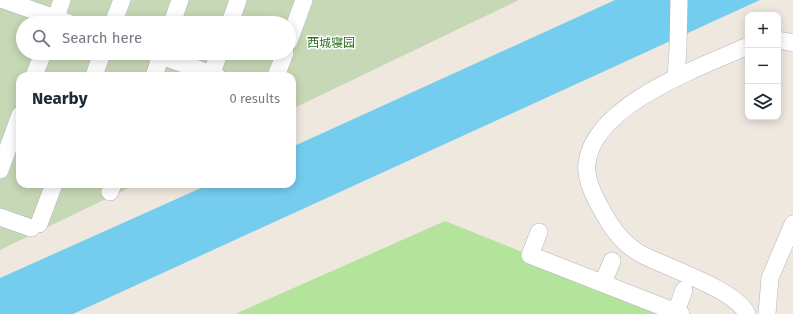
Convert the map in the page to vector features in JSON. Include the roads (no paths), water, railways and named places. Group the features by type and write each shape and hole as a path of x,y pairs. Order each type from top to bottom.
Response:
{"street":[{"path":"4,0 46,16"},
{"path":"60,16 62,0"},
{"path":"116,16 122,0"},
{"path":"174,16 180,0"},
{"path":"232,16 238,0"},
{"path":"288,16 294,0"},
{"path":"296,22 304,0"},
{"path":"676,78 679,0"},
{"path":"781,41 793,43"},
{"path":"745,47 676,78 635,99 620,112 598,136 591,146 587,163 590,183 596,200 624,243 642,255 731,296 745,309 747,314"},
{"path":"36,72 40,60"},
{"path":"95,72 100,60"},
{"path":"155,72 157,60"},
{"path":"174,60 205,72"},
{"path":"214,72 217,60"},
{"path":"268,72 273,60"},
{"path":"278,72 282,60"},
{"path":"0,170 16,126"},
{"path":"0,217 35,226 52,188"},
{"path":"767,314 770,278 793,224"},
{"path":"539,232 530,254 604,281 678,311 693,314"},
{"path":"604,281 612,261"},
{"path":"678,311 684,290"}],"water":[{"path":"615,0 760,0 73,314 0,314 0,278 201,188 296,188 296,145"}],"park label":[{"name":"西城寝园","path":"331,43"}]}
